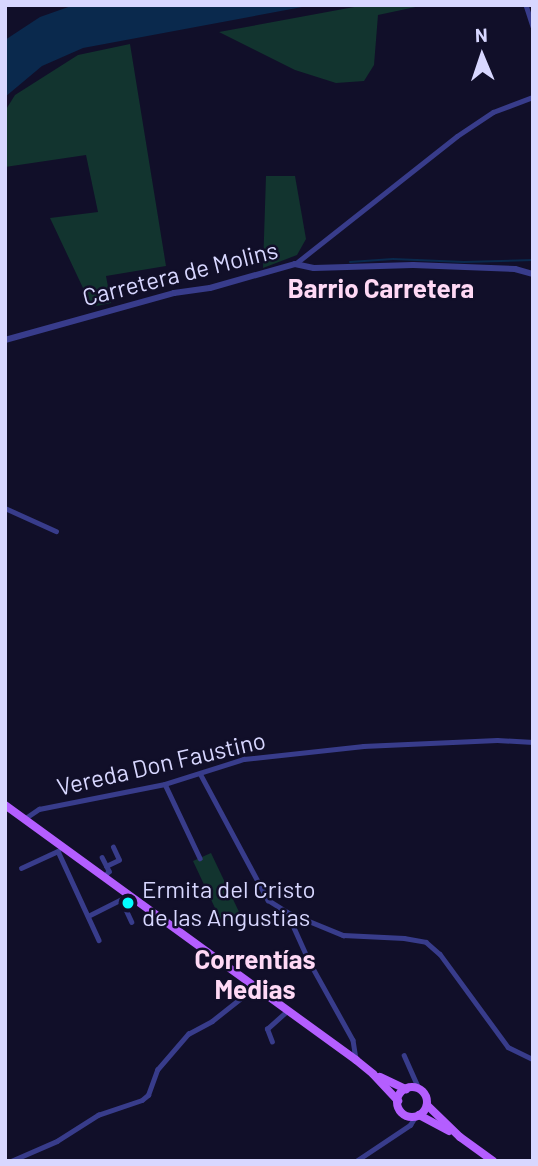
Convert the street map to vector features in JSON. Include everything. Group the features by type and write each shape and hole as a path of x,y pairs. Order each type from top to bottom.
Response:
{"main road":[{"path":"5,805 61,850 105,878 125,898 356,1060 398,1101 400,1110 460,1137"},
{"path":"373,1074 406,1089 419,1089 426,1096 427,1105 460,1137 492,1161"},
{"path":"398,1101 406,1089"},
{"path":"413,1118 427,1105"}],"street":[{"path":"526,5 533,26"},
{"path":"295,264 468,128 493,112 533,97"},
{"name":"Carretera de Molins","path":"5,340 161,296 210,288 295,264 314,268 413,265 515,269 533,274"},
{"path":"5,508 56,531"},
{"name":"Vereda Don Faustino","path":"6,816 21,816 39,809 165,784 201,775 233,761 310,751 497,740 533,743"},
{"path":"201,775 268,900 287,912 343,934 426,942 440,954 508,1047 533,1059"},
{"path":"165,784 200,858"},
{"path":"106,866 119,860 113,847"},
{"path":"21,868 61,850 99,940"},
{"path":"102,857 109,871 105,878"},
{"path":"89,916 125,898 132,922"},
{"path":"287,912 309,961 353,1040 356,1060"},
{"path":"11,1161 57,1141 98,1115 142,1100 148,1095 157,1070 188,1034 212,1021 254,987"},
{"path":"272,1042 267,1030 287,1011"},
{"path":"404,1055 419,1089"},
{"path":"356,1161 413,1118"}],"green space":[{"path":"365,5 425,5 378,15 374,65 364,81 336,83 295,70 219,32"},
{"path":"130,44 166,266 106,276 111,303 92,307 50,218 98,212 86,155 5,167 5,111 15,95 78,55"},
{"path":"266,176 295,176 306,239 297,255 263,268"},
{"path":"211,853 240,914 222,923 193,861"}],"water":[{"path":"74,5 313,5 83,48 42,66 5,97 5,40 40,17"}],"waterway":[{"path":"350,262 393,259 464,262 533,260"}],"place":[{"name":"Ermita del Cristo de las Angustias","path":"128,903"}],"district":[{"name":"Barrio Carretera","path":"381,288"},
{"name":"Correntías Medias","path":"255,974"}]}
